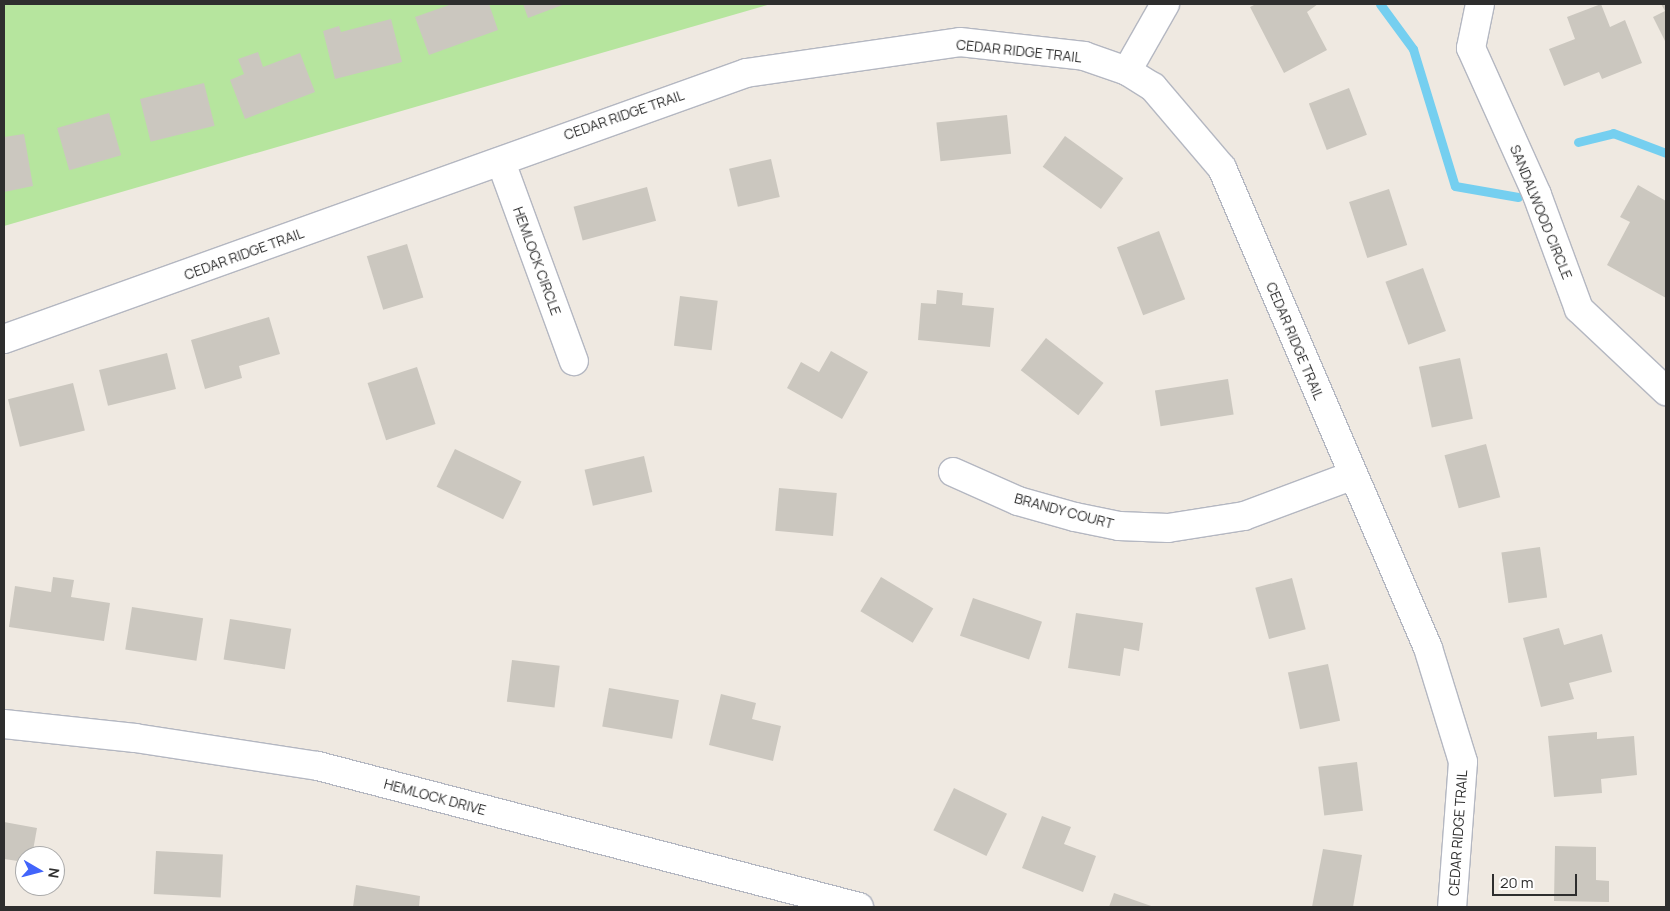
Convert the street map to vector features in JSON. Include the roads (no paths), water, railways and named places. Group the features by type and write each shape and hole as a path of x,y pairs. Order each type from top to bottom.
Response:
{"street":[{"path":"1127,72 1165,4"},
{"name":"SANDALWOOD CIRCLE","path":"1480,4 1471,48 1537,195 1579,309 1666,391"},
{"name":"CEDAR RIDGE TRAIL","path":"4,339 746,74 960,42 1084,56 1127,72 1153,87 1222,168 1351,476 1428,648 1463,762 1452,907"},
{"name":"HEMLOCK CIRCLE","path":"501,162 574,361"},
{"name":"BRANDY COURT","path":"953,472 1018,502 1074,517 1120,526 1168,528 1244,516 1351,476"},
{"name":"HEMLOCK DRIVE","path":"4,724 135,738 318,766 859,907"}],"waterway":[{"path":"1380,4 1413,49 1455,186 1518,197"},
{"path":"1578,142 1613,133 1666,153"}]}
